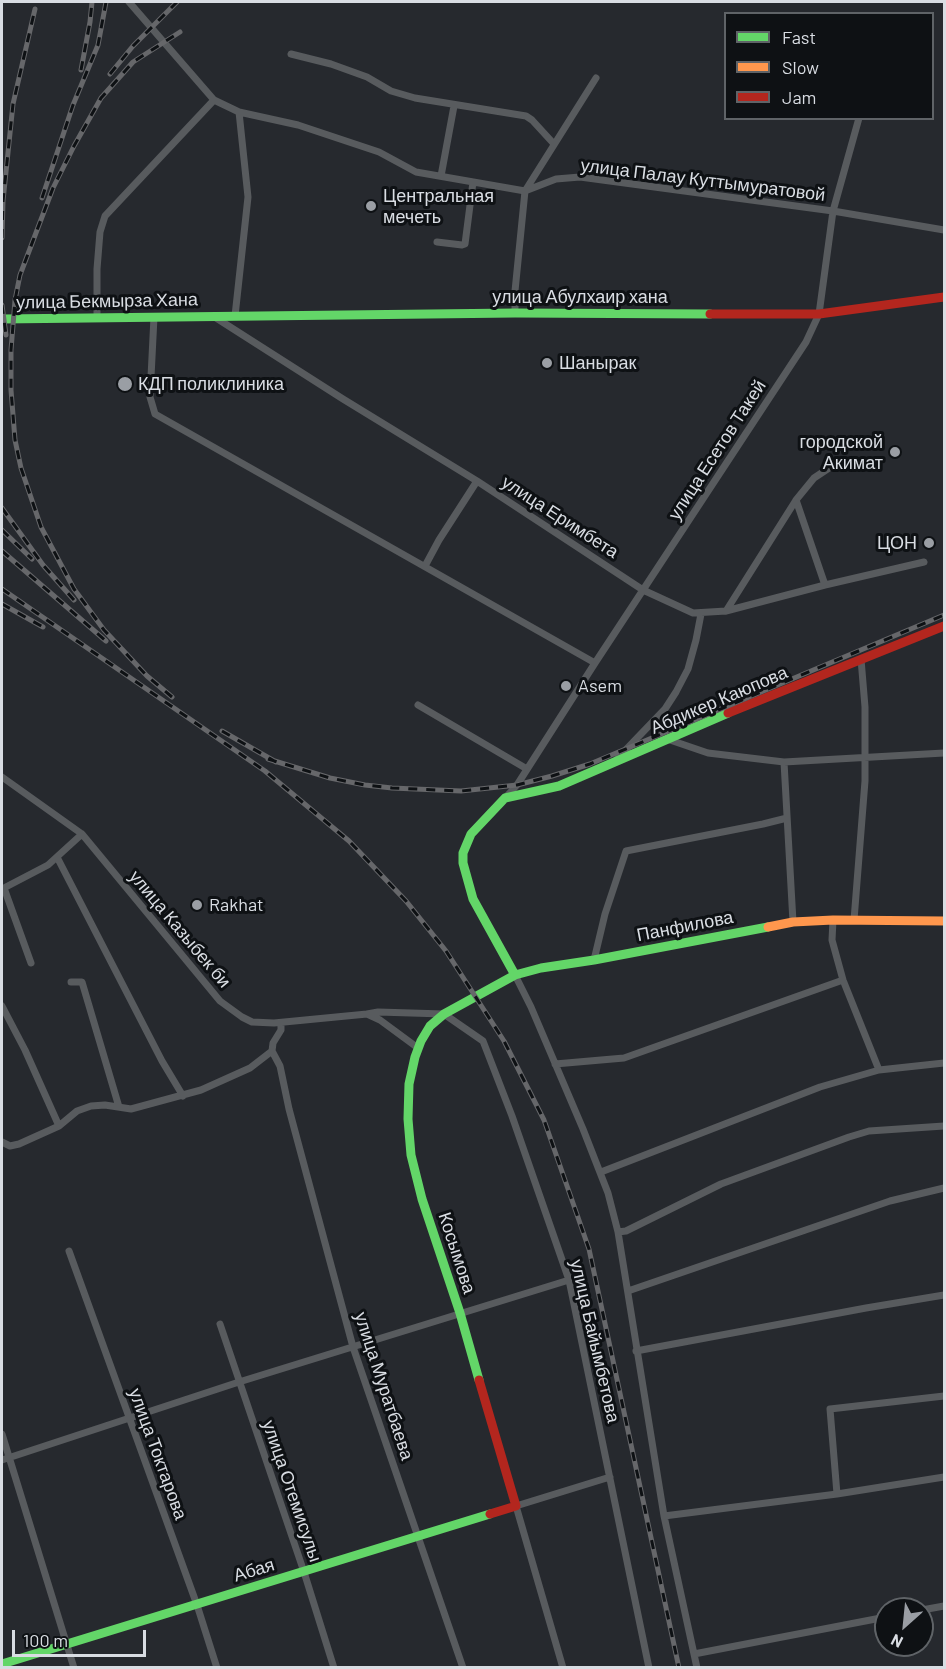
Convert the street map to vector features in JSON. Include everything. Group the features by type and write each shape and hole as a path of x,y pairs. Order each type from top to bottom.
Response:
{"street":[{"path":"129,2 214,100 239,112 298,125 392,158 417,172 525,191"},
{"path":"291,54 331,64 368,77 403,95 454,106 526,116 554,144"},
{"path":"515,313 525,191 596,78"},
{"path":"97,317 97,269 100,232 105,216 214,100"},
{"path":"441,176 454,106"},
{"path":"235,316 248,197 239,112"},
{"name":"улица Есетов Такей","path":"506,798 517,785 806,342 819,314 833,212 858,120"},
{"name":"улица Палау Куттымуратовой","path":"525,191 556,179 580,177 945,230"},
{"path":"437,242 465,244 473,182"},
{"name":"улица Абулхаир хана","path":"213,316 515,313 819,314 945,297"},
{"name":"улица Бекмырза Хана","path":"2,318 213,316"},
{"name":"улица Еримбета","path":"213,316 477,481 643,590 693,613 726,611 924,562"},
{"path":"154,317 150,397 155,414 595,663"},
{"path":"726,611 796,500 814,478 829,468 847,462"},
{"path":"425,566 477,481"},
{"path":"796,500 825,585"},
{"path":"615,761 665,710 676,692 688,669 701,614"},
{"name":"Абдикер Каюпова","path":"506,798 559,786 666,739 945,626"},
{"path":"854,920 866,756 861,659"},
{"path":"418,705 527,769"},
{"path":"666,739 708,753 784,762 945,753"},
{"path":"784,762 794,922"},
{"name":"улица Казыбек би","path":"2,777 82,834 220,1001 252,1022 281,1023 378,1012 444,1014"},
{"path":"506,798 471,834 463,853 463,863 473,899 531,1007 602,1172 618,1232 664,1516 697,1668"},
{"path":"594,960 605,914 626,851 787,818"},
{"path":"30,963 3,889 31,876 57,857 82,834"},
{"path":"57,857 157,1051 183,1096"},
{"path":"833,920 832,940 843,980 879,1070"},
{"name":"Панфилова","path":"444,1014 515,975 541,968 794,922 945,921"},
{"path":"555,1064 624,1058 843,980"},
{"path":"71,982 82,982 119,1107"},
{"path":"2,1006 25,1050 59,1126"},
{"path":"367,1014 380,1020 418,1048"},
{"name":"Косымова","path":"444,1014 430,1026 418,1048 410,1084 408,1119 411,1155 422,1199 459,1313 516,1506"},
{"name":"улица Байымбетова","path":"444,1014 483,1041 512,1116 569,1280 649,1668"},
{"path":"2,1142 10,1146 59,1126 77,1111 91,1106 131,1108 183,1096 239,1074 272,1051 281,1023"},
{"name":"улица Муратбаева","path":"272,1051 280,1066 289,1109 353,1347 463,1668"},
{"path":"602,1172 820,1087 879,1070 945,1064"},
{"path":"618,1232 721,1184 849,1137 869,1131 945,1126"},
{"path":"628,1291 890,1201 945,1188"},
{"name":"улица Токтарова","path":"69,1251 217,1668"},
{"path":"5,1459 239,1382 569,1280"},
{"path":"636,1351 945,1295"},
{"name":"улица Отемисулы","path":"220,1324 334,1668"},
{"path":"837,1494 830,1409 945,1396"},
{"path":"2,1434 5,1459 74,1668"},
{"path":"563,1668 516,1506 610,1477"},
{"path":"664,1516 837,1494 945,1477"},
{"name":"Абая","path":"2,1664 516,1506"},
{"path":"694,1654 874,1619"}],"railway":[{"path":"81,70 92,2"},
{"path":"42,198 73,105 98,45 106,2"},
{"path":"110,74 133,46 177,2"},
{"path":"2,238 3,201 13,104 35,9"},
{"path":"172,697 147,676 104,630 74,589 41,527 21,468 15,440 11,350 15,300 20,275 53,188 74,146 101,98 133,62 180,32"},
{"path":"2,305 6,335"},
{"path":"2,508 43,565 74,600"},
{"path":"2,530 32,559"},
{"path":"2,551 106,641"},
{"path":"2,589 265,771 349,841 406,901 446,951 504,1041 544,1120 589,1249 679,1668"},
{"path":"2,604 43,627"},
{"path":"268,759 330,778 392,788 461,791 517,785 590,764 944,615"},
{"path":"222,731 276,762"}],"traffic: fast":[{"path":"2,319 515,313 710,314"},
{"path":"515,975 473,899 463,863 463,853 471,834 505,798 559,786 728,713"},
{"path":"479,1380 460,1313 422,1199 411,1155 408,1119 409,1084 415,1057 430,1026 444,1014 515,975 541,968 768,927"},
{"path":"2,1664 490,1514"}],"traffic: slow":[{"path":"768,927 793,922 833,920 944,921"}],"traffic: jam":[{"path":"710,314 819,314 944,297"},
{"path":"728,713 944,626"},
{"path":"479,1380 516,1506 490,1514"}],"place":[{"name":"Центральная мечеть","path":"371,206"},
{"name":"Шанырак","path":"547,363"},
{"name":"КДП поликлиника","path":"125,384"},
{"name":"городской Акимат","path":"895,452"},
{"name":"ЦОН","path":"929,543"},
{"name":"Asem","path":"566,686"},
{"name":"Rakhat","path":"197,905"}]}
